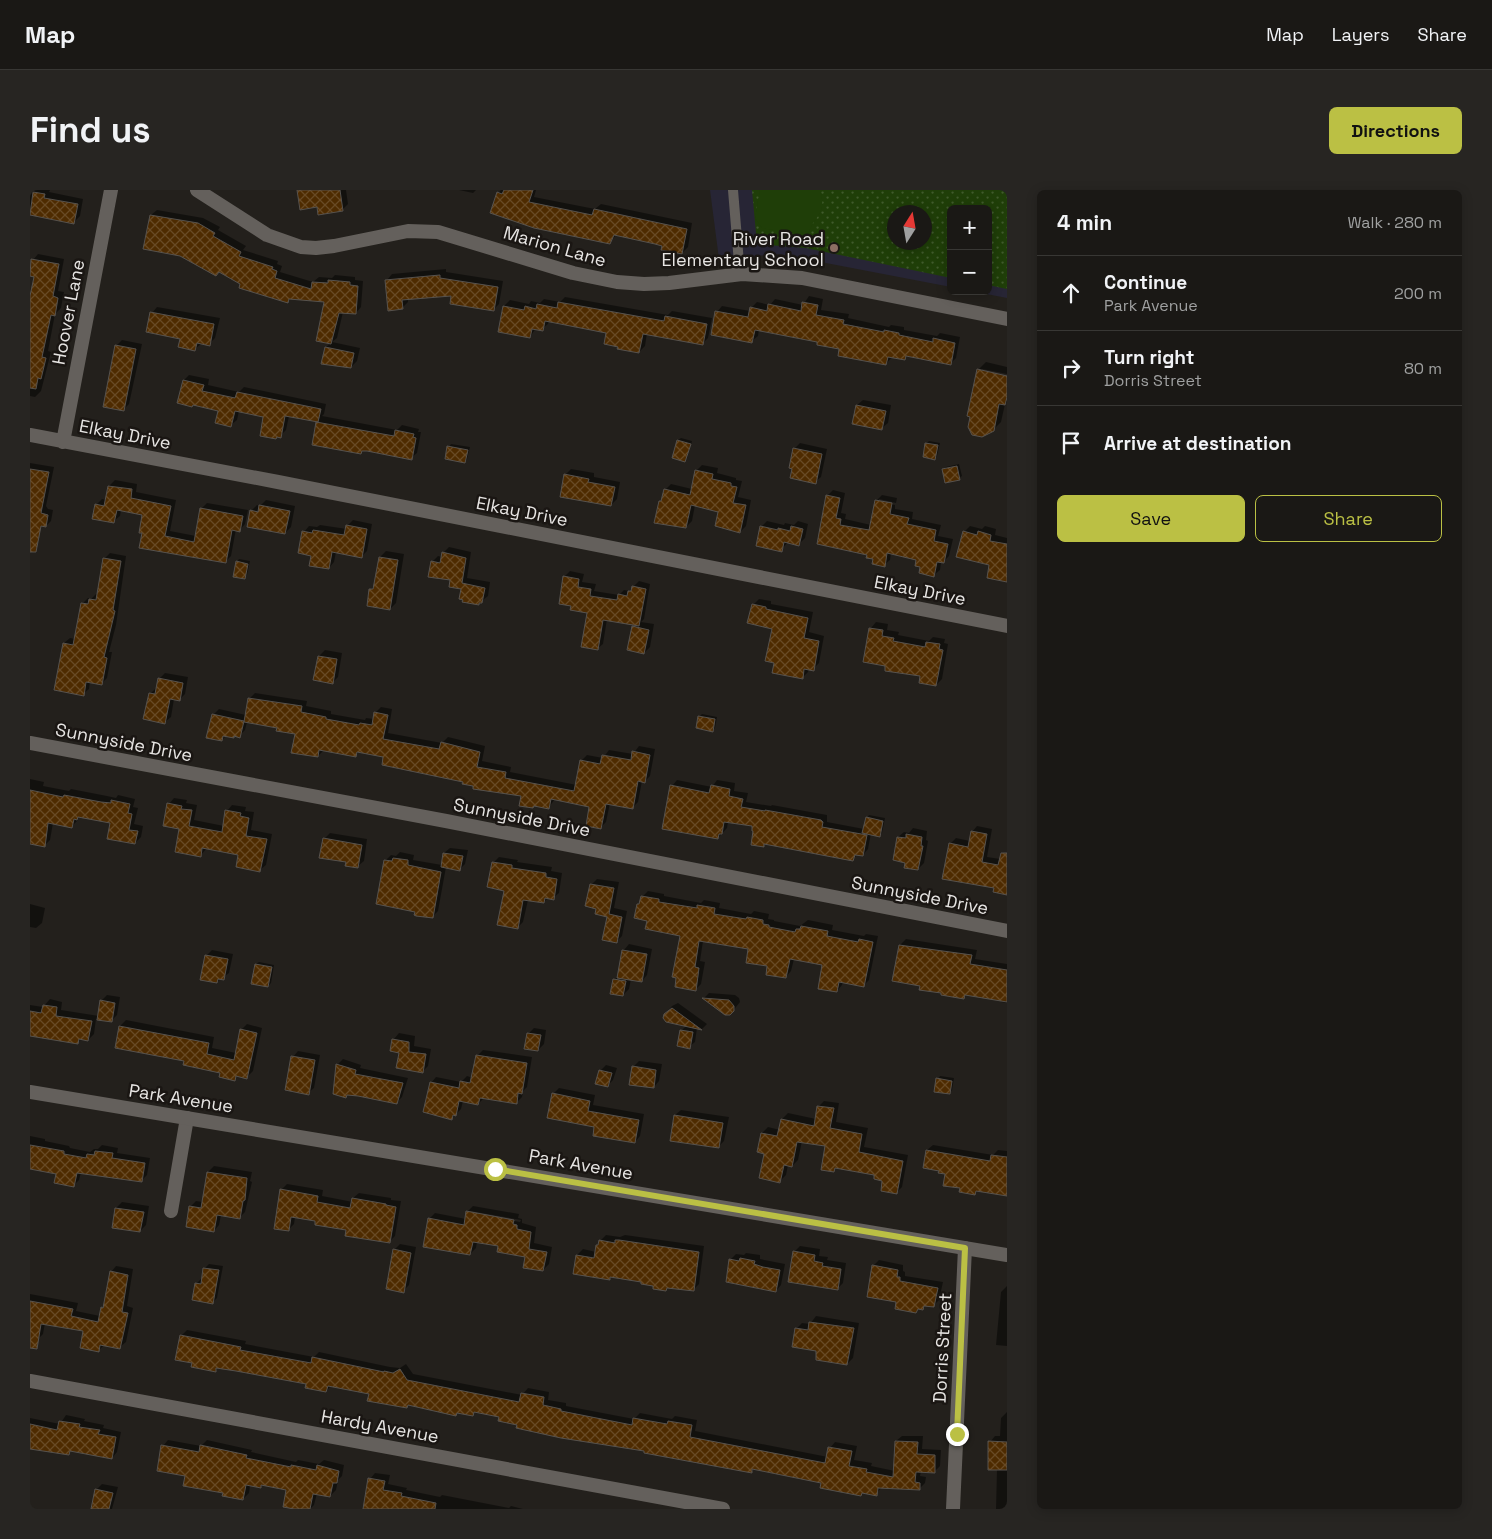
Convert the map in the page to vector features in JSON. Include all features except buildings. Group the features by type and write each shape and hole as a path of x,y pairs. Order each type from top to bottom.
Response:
{"street":[{"name":"Hoover Lane","path":"63,442 111,190"},
{"name":"Marion Lane","path":"197,190 267,234 300,247 334,246 408,231 438,232 573,273 617,282 669,283 740,275 802,278 1007,319"},
{"name":"Elkay Drive","path":"30,436 278,482 1007,626"},
{"name":"Sunnyside Drive","path":"30,743 446,821 1007,931"},
{"name":"Park Avenue","path":"30,1092 1007,1255"},
{"path":"171,1211 187,1118"},
{"name":"Dorris Street","path":"954,1509 965,1248"},
{"name":"Hardy Avenue","path":"30,1381 723,1509"}],"lane":[{"path":"733,190 740,275"}],"shaded area":[{"name":"River Road Elementary School","path":"710,190 1007,190 1007,298 992,295 992,205 947,205 947,286 779,254 719,259"}],"green space":[{"name":"River Road Elementary School","path":"752,190 1007,190 1007,289 992,286 992,205 947,205 947,277 806,248 757,244"},
{"path":"760,190 820,190 822,199 821,211 808,236 762,228 755,218"}],"place":[{"name":"River Road Elementary School","path":"834,248"}],"route":[{"path":"495,1169 965,1248 957,1434"}]}
